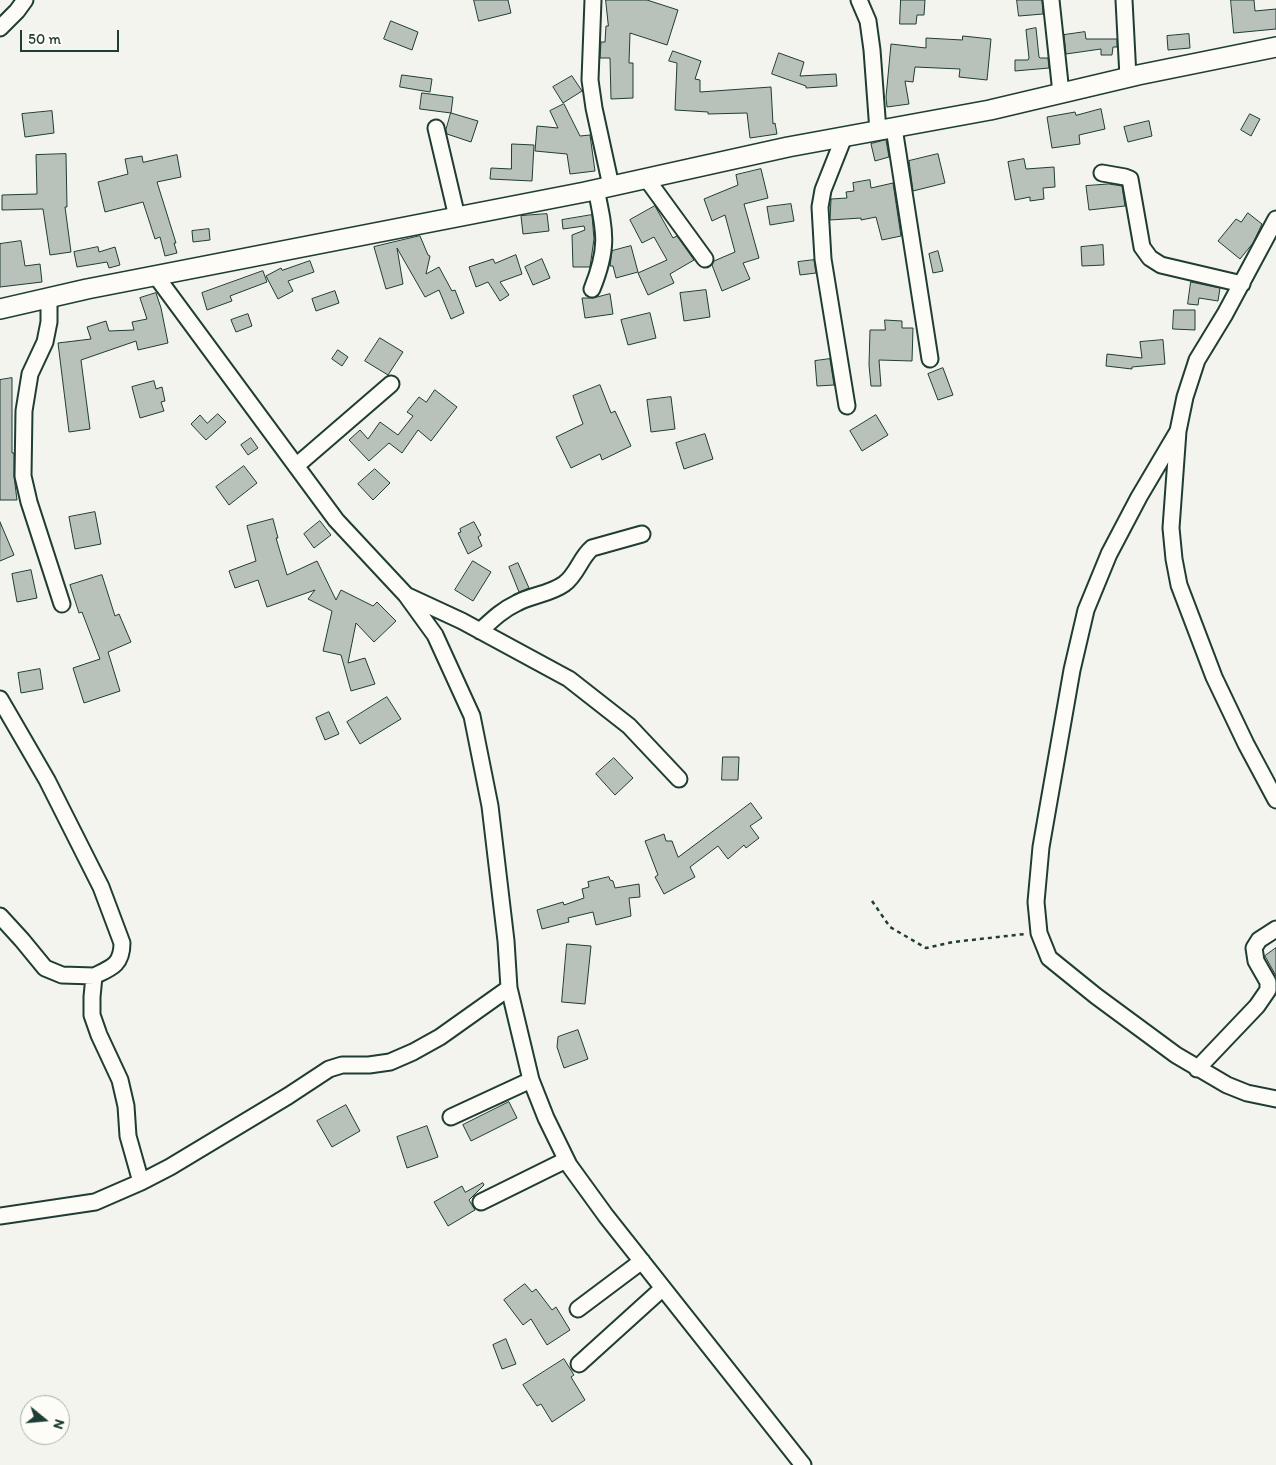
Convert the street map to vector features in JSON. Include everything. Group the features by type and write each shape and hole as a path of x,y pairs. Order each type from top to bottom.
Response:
{"main road":[{"path":"0,308 604,188 788,147 990,110 1128,77 1276,47"}],"street":[{"path":"0,28 25,0"},
{"path":"592,288 601,266 604,252 604,188 590,80 593,0"},
{"path":"859,0 868,21 886,129 930,359"},
{"path":"1051,0 1061,93"},
{"path":"1124,0 1128,77"},
{"path":"436,128 456,217"},
{"path":"844,137 823,190 820,207 823,259 847,406"},
{"path":"1102,173 1130,179 1142,247 1150,258 1161,265 1242,284"},
{"path":"646,178 705,260"},
{"path":"1276,219 1242,284 1198,360 1185,397 1178,431 1171,528 1179,585 1214,676 1246,744 1276,800"},
{"path":"156,276 336,520 406,595 435,635 472,716 490,806 506,941 509,988 531,1080 566,1160 606,1216 803,1465"},
{"path":"49,298 49,322 44,342 30,374 24,411 24,476 29,502 62,604"},
{"path":"296,466 391,384"},
{"path":"1178,431 1139,497 1109,554 1086,610 1072,670 1041,847 1036,902 1039,933 1049,958 1096,996 1176,1055 1227,1085 1247,1093 1276,1098"},
{"path":"480,631 500,613 518,602 565,583 574,575 587,552 592,548 642,534"},
{"path":"406,595 480,631 569,680 629,726 679,780"},
{"path":"0,699 47,780 101,887 122,943 122,953 118,962 94,976 62,974 45,968 0,916"},
{"path":"1197,1068 1257,1006 1268,990 1268,982 1256,961 1254,948 1259,940 1276,929"},
{"path":"94,976 92,1015 120,1080 126,1106 128,1136 141,1182"},
{"path":"0,1216 95,1202 141,1182 170,1167 329,1069 342,1065 369,1066 390,1062 413,1052 440,1037 509,988"},
{"path":"451,1117 531,1080"},
{"path":"481,1202 566,1160"},
{"path":"578,1309 642,1261"},
{"path":"579,1364 663,1288"}],"path":[{"path":"872,901 890,928 926,948 953,942 1039,933"}],"building":[{"path":"474,0 508,0 511,13 479,21"},
{"path":"606,0 647,0 678,10 667,45 630,33 629,63 633,63 633,98 611,99 610,58 600,58 601,42 605,42 606,26 608,26"},
{"path":"901,0 925,0 924,15 917,15 916,24 900,24"},
{"path":"1017,0 1042,0 1043,14 1019,16"},
{"path":"1231,0 1254,0 1255,11 1276,9 1276,29 1234,33"},
{"path":"391,21 418,32 412,50 384,39"},
{"path":"1036,28 1039,57 1048,58 1049,68 1015,71 1015,60 1028,60 1029,58 1026,30"},
{"path":"1085,32 1086,39 1117,39 1117,47 1113,47 1112,55 1101,55 1101,49 1066,54 1064,35"},
{"path":"1189,34 1190,48 1168,50 1167,36"},
{"path":"963,36 991,39 987,80 959,77 960,69 915,67 913,82 905,81 909,104 887,107 886,97 891,44 926,48 926,38 962,40"},
{"path":"673,51 701,61 695,79 700,80 700,92 771,87 773,124 775,123 777,134 750,138 747,113 708,114 708,112 675,110 677,63 669,61"},
{"path":"779,53 804,62 800,76 836,74 837,86 806,88 806,86 772,74"},
{"path":"402,75 432,79 430,92 400,87"},
{"path":"572,76 582,91 563,103 553,87"},
{"path":"422,93 453,97 451,113 420,109"},
{"path":"564,104 580,136 590,135 595,171 570,174 567,154 535,151 537,126 558,128 550,111"},
{"path":"1101,109 1105,129 1079,135 1080,144 1052,148 1047,117 1075,112 1076,115"},
{"path":"52,111 54,133 25,137 22,114"},
{"path":"451,113 478,121 471,142 447,134 446,130"},
{"path":"1250,114 1260,119 1251,136 1241,130"},
{"path":"1149,121 1152,136 1128,142 1124,127"},
{"path":"886,140 889,157 875,161 871,144"},
{"path":"512,144 534,145 532,181 490,179 491,168 511,169"},
{"path":"66,154 67,207 65,207 71,252 50,255 43,209 2,210 2,195 37,194 36,155"},
{"path":"938,154 945,183 913,191 909,161"},
{"path":"177,155 181,177 157,182 176,243 174,243 177,253 165,256 160,237 155,239 143,202 105,212 98,182 128,174 125,159 142,156 143,162"},
{"path":"1024,159 1026,169 1054,167 1055,187 1043,188 1044,199 1030,201 1030,197 1015,200 1008,162"},
{"path":"761,169 768,198 744,204 759,258 743,263 750,279 722,291 712,265 714,261 735,252 725,215 712,221 704,199 738,185 736,175"},
{"path":"870,180 871,188 893,183 901,236 882,240 876,217 861,220 861,218 830,220 831,199 847,198 846,192 854,191 853,183"},
{"path":"1109,184 1122,186 1125,206 1089,210 1086,186"},
{"path":"791,204 794,221 770,225 767,207"},
{"path":"655,206 673,238 677,236 694,260 670,274 674,283 648,295 638,273 667,260 654,237 642,243 630,220"},
{"path":"1248,213 1262,224 1253,243 1240,259 1218,241 1236,219 1241,222"},
{"path":"547,214 549,231 523,234 521,216"},
{"path":"592,215 594,239 590,267 573,267 572,235 585,230 584,226 563,229 562,220"},
{"path":"209,229 210,240 193,242 192,231"},
{"path":"420,236 430,256 426,274 439,267 452,291 455,290 464,313 451,319 439,290 425,297 397,248 403,284 386,289 374,247"},
{"path":"21,241 25,266 40,264 42,282 0,287 0,244"},
{"path":"1103,245 1104,265 1082,266 1081,247"},
{"path":"631,246 638,272 616,278 613,266 610,266 612,251"},
{"path":"98,247 99,252 115,247 120,265 109,268 107,262 77,267 74,252"},
{"path":"938,251 943,271 933,273 929,254"},
{"path":"516,255 522,274 500,282 509,295 500,301 488,282 476,287 469,267 493,259 495,263"},
{"path":"542,259 550,278 533,285 525,267"},
{"path":"814,260 816,273 800,275 798,262"},
{"path":"310,261 314,272 288,281 293,291 278,299 266,276 281,268 282,270"},
{"path":"263,271 267,282 230,296 232,301 207,310 202,293"},
{"path":"1191,282 1220,288 1218,301 1199,298 1198,305 1188,304"},
{"path":"706,290 710,317 684,321 680,293"},
{"path":"335,291 339,303 316,311 312,299"},
{"path":"156,293 168,343 138,350 136,341 81,360 90,429 69,432 58,343 91,339 87,327 106,321 109,331 134,330 132,322 147,319 140,298"},
{"path":"610,294 613,314 585,318 582,298 593,298"},
{"path":"1174,310 1195,310 1195,330 1173,329"},
{"path":"650,313 656,338 628,345 621,320"},
{"path":"248,314 252,326 236,332 231,320"},
{"path":"885,320 902,321 902,328 913,328 912,361 879,360 881,386 871,386 869,365 870,330 885,330"},
{"path":"380,338 403,352 388,375 365,361"},
{"path":"1163,340 1165,364 1132,367 1132,369 1106,366 1107,354 1142,358 1140,342"},
{"path":"338,350 348,357 342,366 332,359"},
{"path":"830,359 834,385 817,386 815,361"},
{"path":"943,368 953,395 938,400 928,374"},
{"path":"12,378 12,453 14,453 17,500 0,500 0,380"},
{"path":"154,381 156,389 162,387 165,401 161,402 164,411 140,418 132,387"},
{"path":"600,385 611,413 615,411 631,446 602,460 600,454 571,468 556,437 583,424 573,396"},
{"path":"435,390 457,407 431,441 418,430 402,453 389,443 369,461 349,440 360,430 368,439 380,422 398,435 413,416 407,412 419,397 426,402"},
{"path":"671,397 675,429 651,432 647,400"},
{"path":"218,414 226,422 206,440 191,424 200,415 207,423"},
{"path":"876,415 888,435 862,451 850,431"},
{"path":"705,434 713,459 684,469 676,443"},
{"path":"251,438 258,448 248,455 241,445"},
{"path":"244,466 257,483 229,505 216,487"},
{"path":"375,469 390,483 373,500 358,484"},
{"path":"95,512 101,544 75,549 69,517"},
{"path":"273,519 278,538 276,538 287,575 317,561 336,600 341,590 373,606 377,602 396,621 374,642 356,623 348,663 365,658 375,684 351,691 341,655 323,651 332,611 308,599 315,590 267,607 258,580 235,588 229,571 256,561 247,526"},
{"path":"320,521 331,535 314,548 304,534"},
{"path":"0,522 14,555 0,561"},
{"path":"474,522 481,535 478,537 482,546 468,554 458,533 461,532 460,529"},
{"path":"473,561 491,572 473,601 455,590"},
{"path":"518,563 529,588 519,592 509,567"},
{"path":"31,570 37,598 17,602 12,574"},
{"path":"102,575 115,616 119,614 131,642 108,652 120,691 84,703 73,668 100,659 82,612 79,613 70,585"},
{"path":"40,669 43,689 21,693 18,673"},
{"path":"387,697 401,719 360,744 347,722"},
{"path":"329,712 339,734 325,740 316,718"},
{"path":"723,757 739,757 738,780 722,780"},
{"path":"614,758 633,778 615,795 596,774"},
{"path":"751,803 762,818 750,826 759,838 746,848 744,845 728,859 718,846 690,867 695,877 664,894 655,877 658,875 645,841 664,834 666,841 672,841 678,857"},
{"path":"609,877 613,881 615,888 639,884 640,897 629,898 631,916 596,925 593,912 568,918 569,922 542,929 537,910 563,902 564,905 584,898 582,889 589,887 588,882"},
{"path":"567,944 591,946 585,1004 562,1002"},
{"path":"1276,948 1276,976 1265,956"},
{"path":"578,1030 588,1059 564,1068 557,1047 558,1037"},
{"path":"509,1102 517,1118 471,1141 463,1125"},
{"path":"346,1105 360,1131 332,1147 317,1121"},
{"path":"427,1126 438,1157 407,1168 397,1137"},
{"path":"483,1183 484,1185 469,1200 475,1210 448,1226 434,1202 462,1186 465,1192"},
{"path":"525,1284 532,1292 536,1289 552,1310 556,1307 570,1330 547,1345 531,1319 523,1325 504,1300"},
{"path":"506,1339 516,1364 502,1369 493,1345"},
{"path":"564,1359 574,1375 571,1377 585,1400 552,1422 541,1404 537,1406 523,1385"}]}
